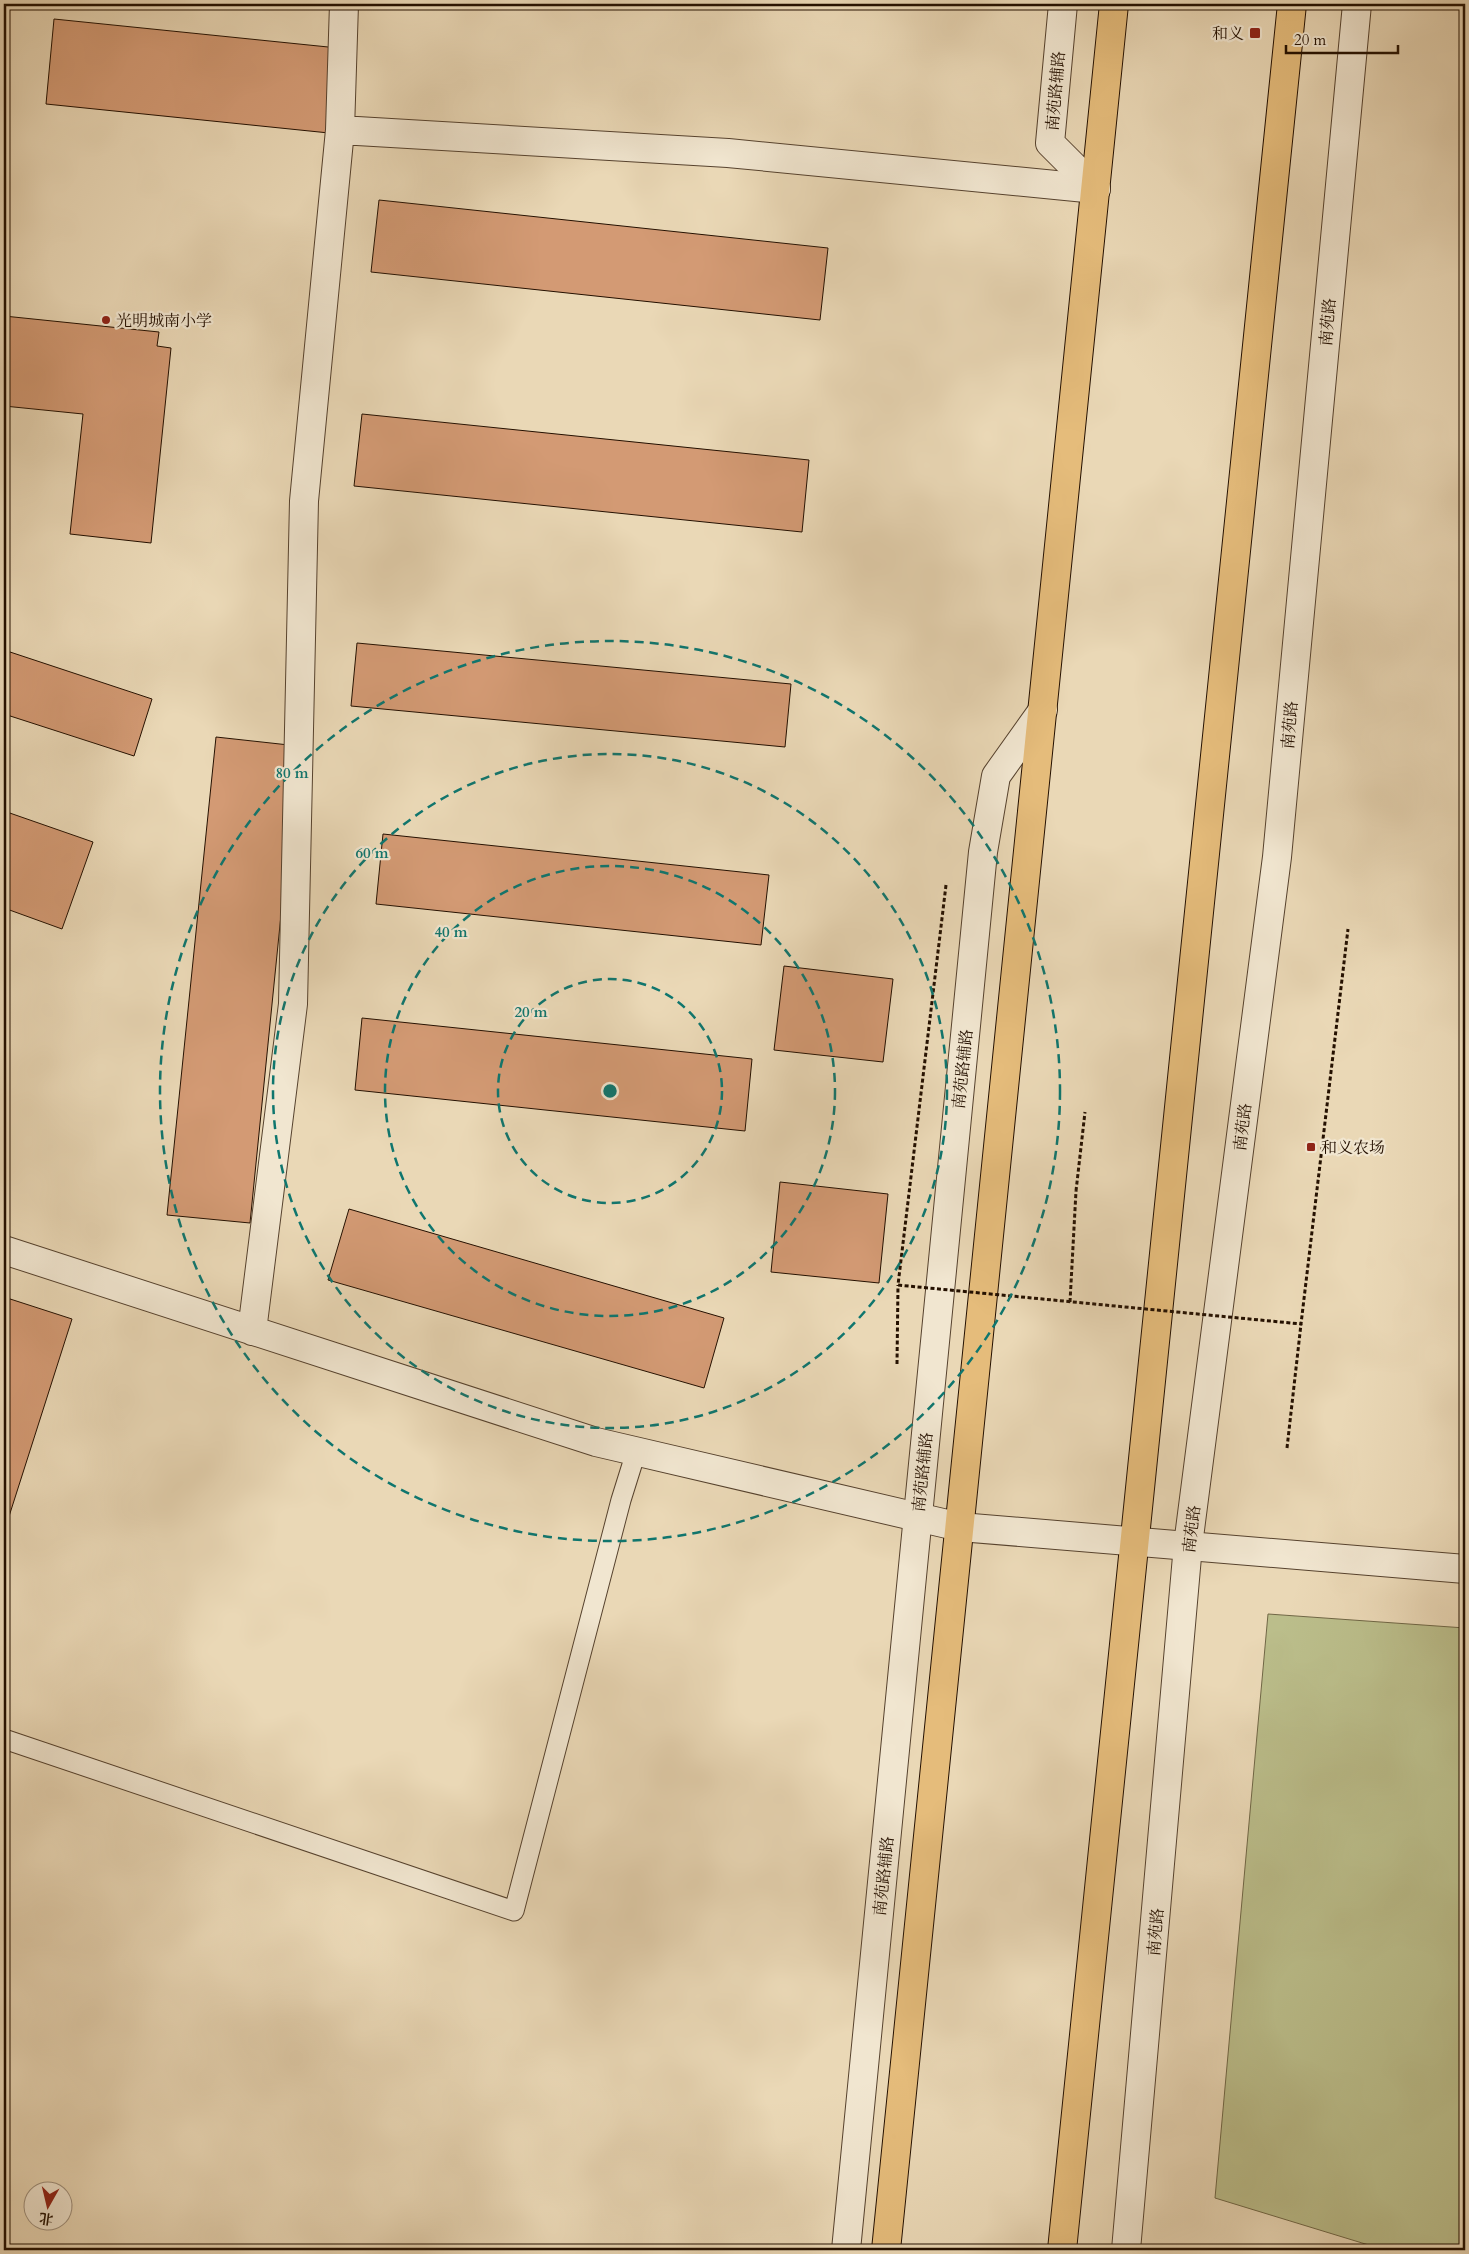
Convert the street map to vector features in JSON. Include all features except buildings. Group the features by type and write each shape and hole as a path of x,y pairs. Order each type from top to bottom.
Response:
{"highway":[{"path":"886,2250 1114,4"},
{"path":"1062,2250 1292,4"}],"street":[{"path":"252,1331 293,1004 304,501 340,130 344,4"},
{"name":"南苑路辅路","path":"1063,4 1050,143 1096,189"},
{"name":"南苑路","path":"1126,2250 1188,1545 1277,857 1357,4"},
{"path":"340,130 728,153 1096,189"},
{"name":"南苑路辅路","path":"846,2250 983,852 996,776 1043,710"},
{"path":"4,1250 596,1442 960,1527 1135,1540 1465,1569"}],"lane":[{"path":"4,1739 514,1910 621,1500 636,1452"}],"path":[{"path":"896,1370 898,1285 946,885"},
{"path":"1287,1448 1348,929"},
{"path":"1070,1302 1076,1191 1085,1112"},
{"path":"898,1285 1301,1324"}],"green space":[{"path":"1268,1614 1465,1628 1465,2250 1385,2250 1215,2198"}],"place":[{"name":"和义","path":"1255,33"},
{"name":"光明城南小学","path":"106,320"},
{"name":"和义农场","path":"1311,1147"}]}
